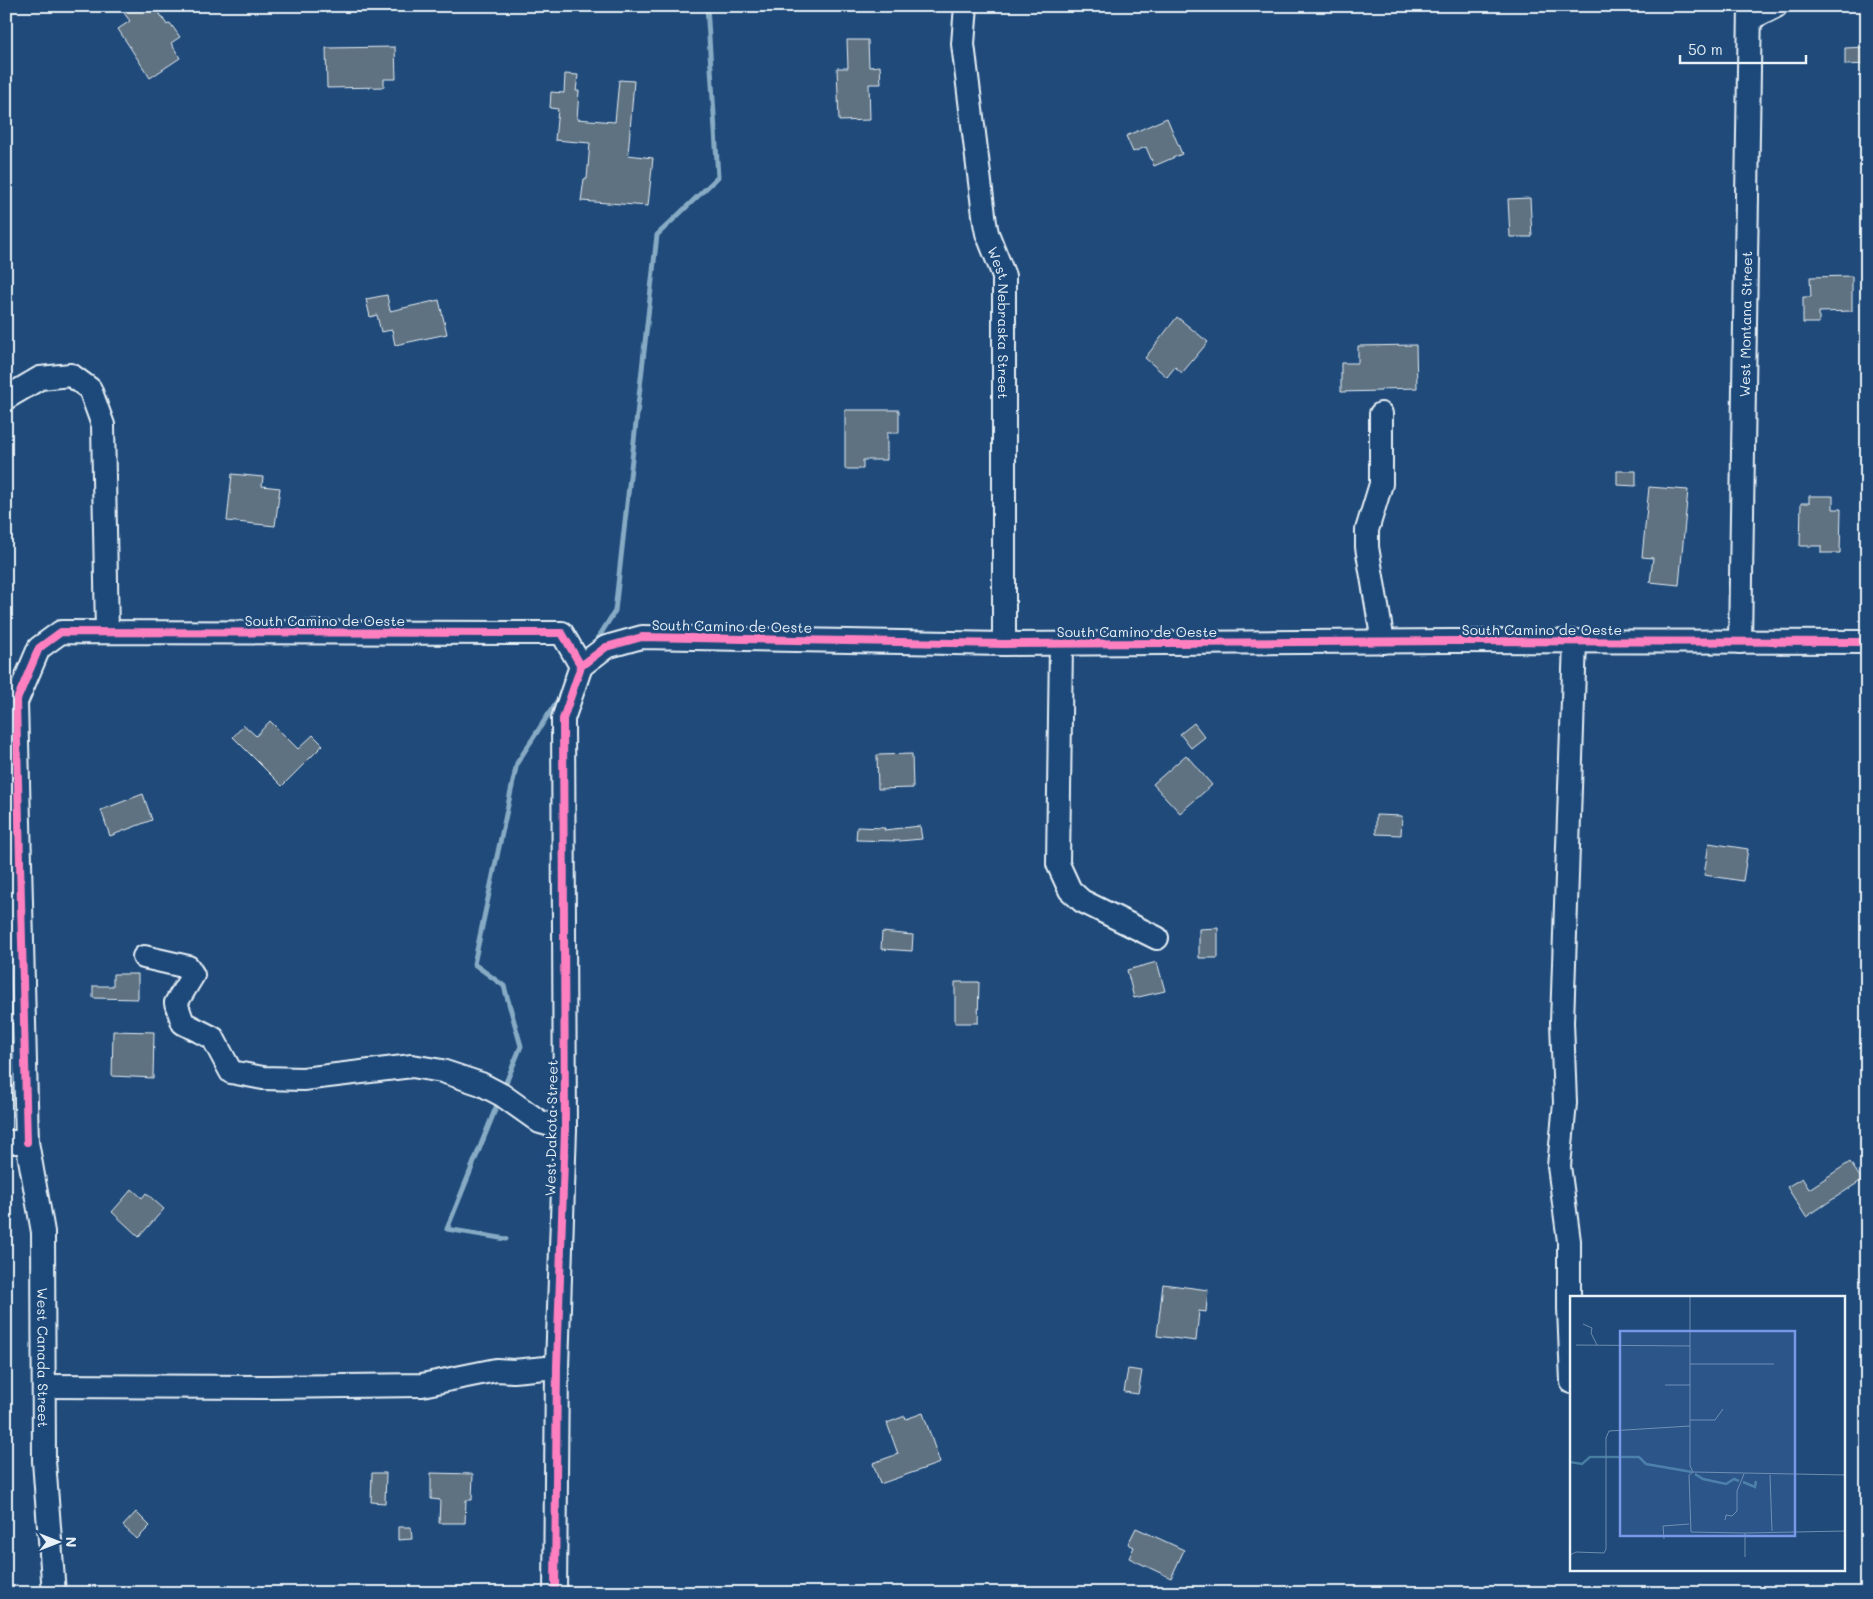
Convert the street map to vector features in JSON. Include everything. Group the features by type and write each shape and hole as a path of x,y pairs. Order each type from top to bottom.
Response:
{"street":[{"name":"West Nebraska Street","path":"966,6 963,44 986,233 1004,276 1004,644"},
{"path":"1750,13 1776,6"},
{"name":"West Montana Street","path":"1740,642 1750,13"},
{"path":"6,398 40,378 71,375 90,389 103,425 106,632"},
{"path":"1380,414 1381,484 1367,530 1367,547 1383,642"},
{"name":"South Camino de Oeste","path":"17,1142 16,702 39,648 61,632 562,633 581,666 606,646 642,637 1004,644 1575,641 1867,642"},
{"path":"1570,1333 1569,1241 1560,1166 1565,1103 1562,1022 1575,641"},
{"path":"1061,644 1058,864 1070,890 1082,901 1157,938"},
{"name":"West Dakota Street","path":"555,1593 557,1367 565,1129 563,719 581,666"},
{"path":"144,957 188,967 193,975 176,1003 183,1023 213,1038 231,1072 263,1078 303,1079 412,1066 442,1071 481,1084 502,1095 540,1122 565,1129"},
{"name":"West Canada Street","path":"17,1142 43,1232 44,1461 54,1593"},
{"path":"44,1386 270,1387 422,1385 496,1370 513,1371 557,1367"}],"building":[{"path":"134,6 155,6 167,25 170,23 180,37 171,43 180,58 150,78 118,29 130,21 124,13"},
{"path":"847,40 868,40 869,67 880,66 881,84 869,84 870,120 839,121 837,68 848,68"},
{"path":"395,47 396,79 384,79 384,87 327,88 326,48"},
{"path":"1867,47 1867,64 1845,65 1845,48"},
{"path":"565,74 578,75 576,91 579,91 577,119 615,122 619,80 634,81 628,155 653,158 648,206 581,201 584,179 587,179 590,143 555,140 558,109 550,108 551,92 564,93"},
{"path":"1167,118 1182,154 1154,166 1146,147 1133,152 1126,136"},
{"path":"1530,198 1532,237 1510,237 1508,199"},
{"path":"1852,276 1852,311 1819,312 1819,323 1803,323 1803,297 1811,297 1810,277"},
{"path":"387,295 390,311 439,300 447,334 395,345 392,330 381,332 377,315 370,317 366,299"},
{"path":"1177,317 1208,342 1182,373 1175,367 1167,377 1145,358"},
{"path":"1416,345 1417,388 1341,392 1341,363 1358,363 1358,346"},
{"path":"845,410 899,410 899,433 887,433 887,460 863,460 863,469 845,469"},
{"path":"1617,471 1636,471 1636,486 1617,485"},
{"path":"232,474 263,477 262,486 280,488 275,526 227,521"},
{"path":"1649,487 1688,490 1679,585 1650,582 1653,558 1642,557"},
{"path":"1809,496 1833,496 1833,509 1841,509 1840,553 1821,553 1821,546 1800,546 1801,503 1809,503"},
{"path":"270,721 298,749 313,735 323,745 282,786 233,737 244,725 256,736"},
{"path":"1194,723 1205,737 1191,748 1180,734"},
{"path":"912,754 913,788 878,789 877,755"},
{"path":"1186,755 1212,785 1180,813 1153,784"},
{"path":"143,794 152,820 110,836 101,810"},
{"path":"1376,815 1402,816 1401,835 1376,834"},
{"path":"920,826 922,839 899,841 856,840 857,827 885,828 884,830"},
{"path":"1709,843 1748,849 1743,881 1704,875"},
{"path":"1218,928 1218,958 1199,958 1199,929"},
{"path":"882,932 913,935 912,951 881,949"},
{"path":"1157,962 1165,991 1134,998 1127,970"},
{"path":"113,974 138,974 138,999 93,998 93,986 113,986"},
{"path":"955,982 979,982 978,1023 955,1023"},
{"path":"113,1031 154,1032 153,1078 112,1076"},
{"path":"1850,1162 1862,1180 1806,1217 1787,1187 1802,1178 1809,1189"},
{"path":"132,1189 142,1198 146,1193 164,1209 139,1237 112,1212"},
{"path":"1163,1284 1208,1290 1206,1312 1199,1311 1196,1341 1157,1336"},
{"path":"1128,1369 1142,1371 1138,1394 1124,1392"},
{"path":"923,1413 940,1463 880,1484 873,1463 898,1454 887,1423 905,1416 906,1419"},
{"path":"372,1473 386,1473 385,1503 371,1502"},
{"path":"431,1473 473,1474 472,1500 466,1500 465,1523 439,1523 440,1500 431,1499"},
{"path":"136,1512 150,1526 137,1539 123,1526"},
{"path":"398,1527 411,1527 412,1539 398,1540"},
{"path":"1136,1528 1184,1550 1171,1578 1129,1558 1134,1547 1128,1544"}],"waterway":[{"path":"593,646 615,611 657,235 718,177 707,6"},
{"path":"503,1090 521,1046 504,986 474,964 517,763 561,695"},
{"path":"499,1100 447,1229 506,1239"}],"cycle path":[{"path":"27,1142 16,702 39,648 61,632 562,633 581,666"},
{"path":"581,666 606,647 642,637 1004,644 1453,641 1867,642"},
{"path":"555,1593 557,1367 565,1129 563,719 581,666"}]}
